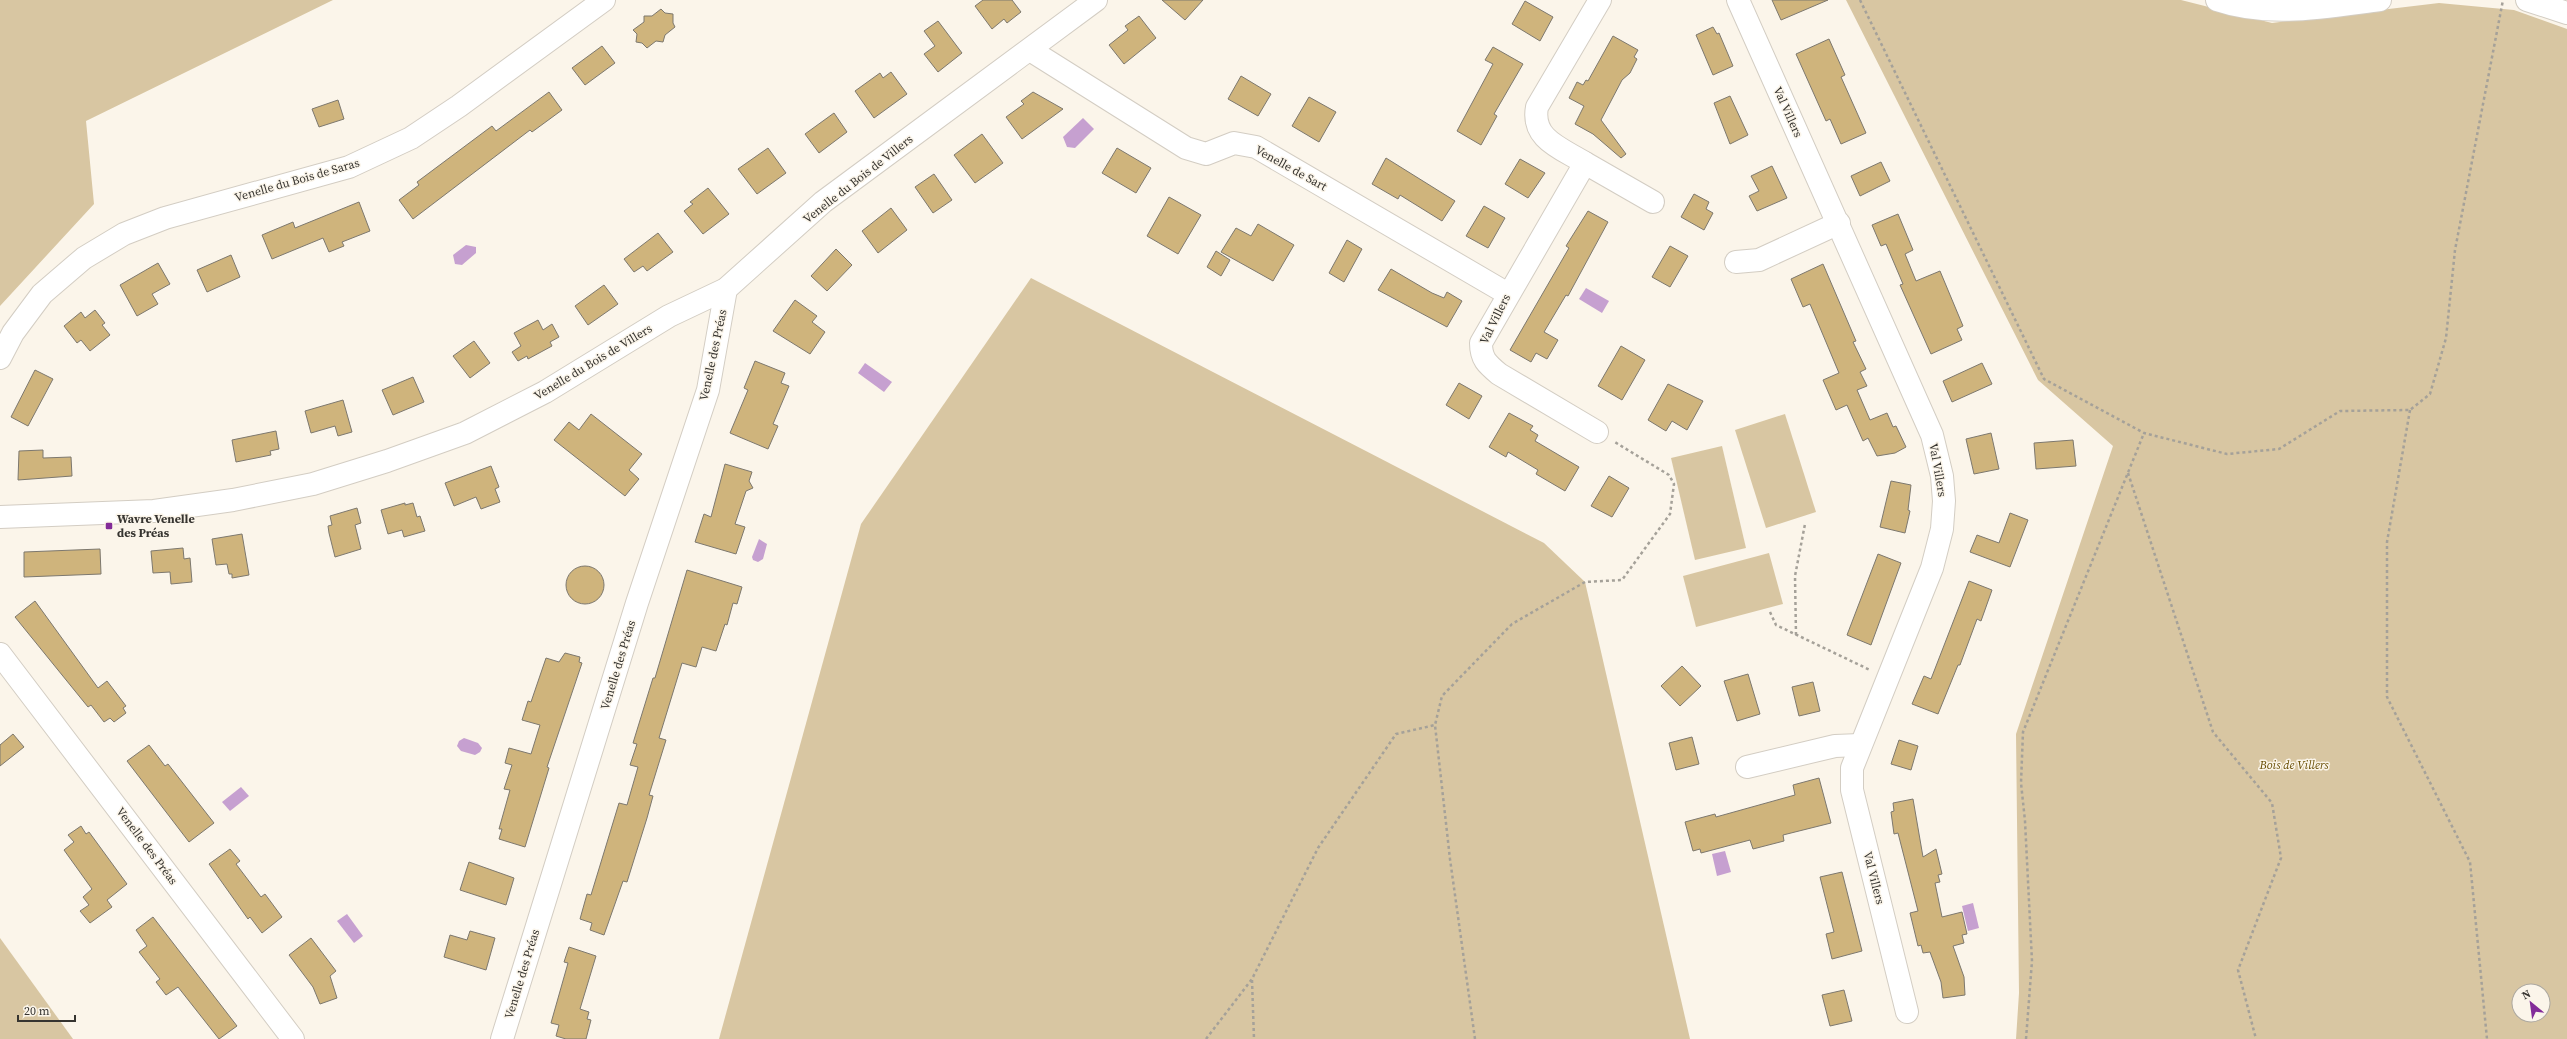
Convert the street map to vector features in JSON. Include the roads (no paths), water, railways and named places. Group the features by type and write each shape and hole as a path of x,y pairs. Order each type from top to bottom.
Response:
{"street":[{"name":"Venelle du Bois de Saras","path":"0,358 13,333 42,294 84,258 124,234 165,218 349,167 411,138 459,106 604,0"},
{"name":"Venelle du Bois de Villers","path":"0,517 154,511 233,500 313,484 387,461 465,432 545,392 669,316 726,289 823,202 1096,0"},
{"path":"1600,0 1538,107 1535,120 1539,132 1547,140 1653,202"},
{"name":"Val Villers","path":"1738,0 1932,435 1942,476 1944,501 1942,529 1932,568 1852,768 1852,790 1907,1012"},
{"path":"2217,0 2234,6 2273,10 2380,0"},
{"path":"2527,0 2567,13"},
{"name":"Venelle de Sart","path":"1030,50 1186,148 1206,154 1234,143 1256,147 1508,294"},
{"name":"Val Villers","path":"1585,163 1481,343 1481,353 1486,363 1499,374 1597,432"},
{"path":"1736,262 1759,260 1838,223"},
{"name":"Venelle des Préas","path":"502,1039 637,603 708,390 726,289"},
{"name":"Venelle des Préas","path":"0,654 293,1039"},
{"path":"1747,767 1835,746 1860,745"}],"place":[{"name":"Wavre Venelle des Préas","path":"109,526"}],"park label":[{"name":"Bois de Villers","path":"2294,765"}]}
